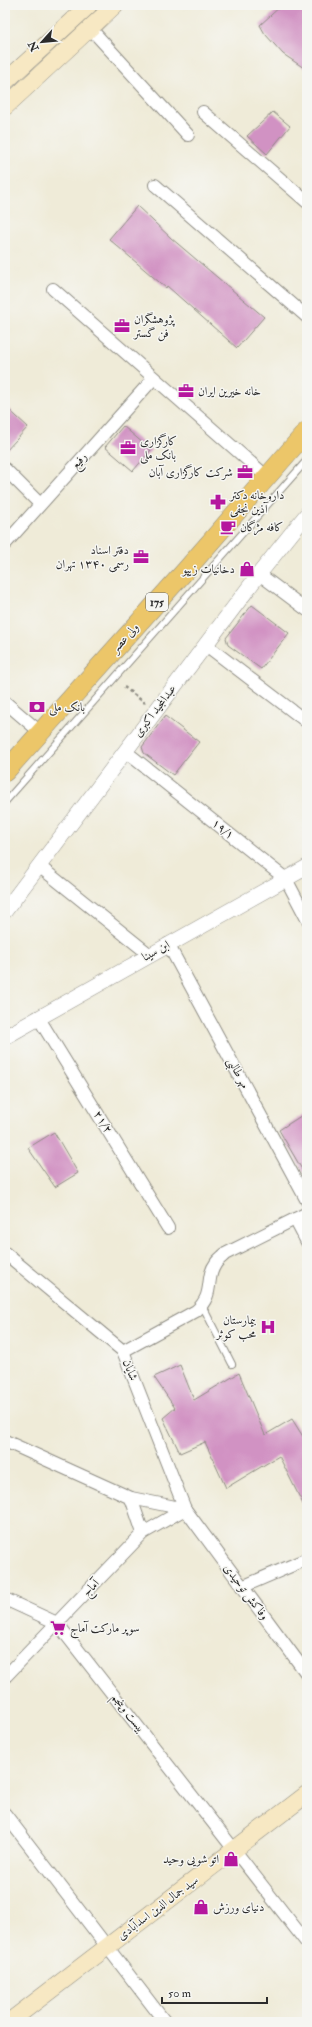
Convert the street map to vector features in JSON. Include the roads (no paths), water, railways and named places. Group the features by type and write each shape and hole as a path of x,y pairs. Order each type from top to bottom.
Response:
{"main road":[{"path":"5,107 115,5"},
{"path":"19,94 6,82 86,6"},
{"name":"ولی عصر","path":"5,772 186,570 307,431"},
{"name":"سید جمال الدین اسدآبادی","path":"9,2022 307,1794"}],"street":[{"path":"90,28 188,135"},
{"path":"203,112 307,202"},
{"path":"155,185 307,317"},
{"path":"53,289 153,379 267,477"},
{"name":"رفیع","path":"6,543 153,379"},
{"path":"5,469 40,504"},
{"name":"عبدالمجید اکبری","path":"5,910 155,710 307,514"},
{"path":"259,574 307,610"},
{"path":"206,645 307,722"},
{"path":"5,702 40,732"},
{"name":"۱۹/۱","path":"125,751 286,879 307,919"},
{"path":"39,866 150,955"},
{"name":"ابن سینا","path":"5,1037 38,1017 307,867"},
{"name":"مهر طالبی","path":"168,944 307,1201"},
{"name":"۲۱/۲","path":"38,1017 168,1228"},
{"path":"123,1351 196,1311 208,1297 211,1274 215,1263 225,1254 307,1213"},
{"path":"295,1219 307,1242"},
{"name":"شایان","path":"5,1253 123,1351 185,1509"},
{"path":"5,1441 131,1498 185,1509"},
{"path":"131,1498 143,1533"},
{"name":"آماج","path":"5,1677 143,1533 185,1509"},
{"name":"وفاکش توحیدی","path":"185,1509 307,1674"},
{"path":"242,1587 307,1559"},
{"name":"بیست وپنجم","path":"5,1599 57,1622 307,1943"},
{"path":"5,1814 165,2022"}],"lane":[{"path":"5,802 307,460"},
{"path":"202,1305 232,1364"}],"place":[{"name":"پژوهشگران فن گستر","path":"122,326"},
{"name":"خانه خیرین ایران","path":"186,391"},
{"name":"کارگزاری بانک ملی","path":"128,448"},
{"name":"شرکت کارگزاری آبان","path":"245,472"},
{"name":"داروخانه دکتر آذین نجفی","path":"218,502"},
{"name":"کافه مژگان","path":"228,527"},
{"name":"دفتر اسناد رسمی ۱۳۴۰ تهران","path":"141,557"},
{"name":"دخانیات زیپو","path":"247,569"},
{"name":"بانک ملی","path":"37,707"},
{"name":"بیمارستان محب کوثر","path":"268,1327"},
{"name":"سوپر مارکت آماج","path":"58,1628"},
{"name":"اتو شویی وحید","path":"231,1859"},
{"name":"دنیای ورزش","path":"201,1907"}]}
